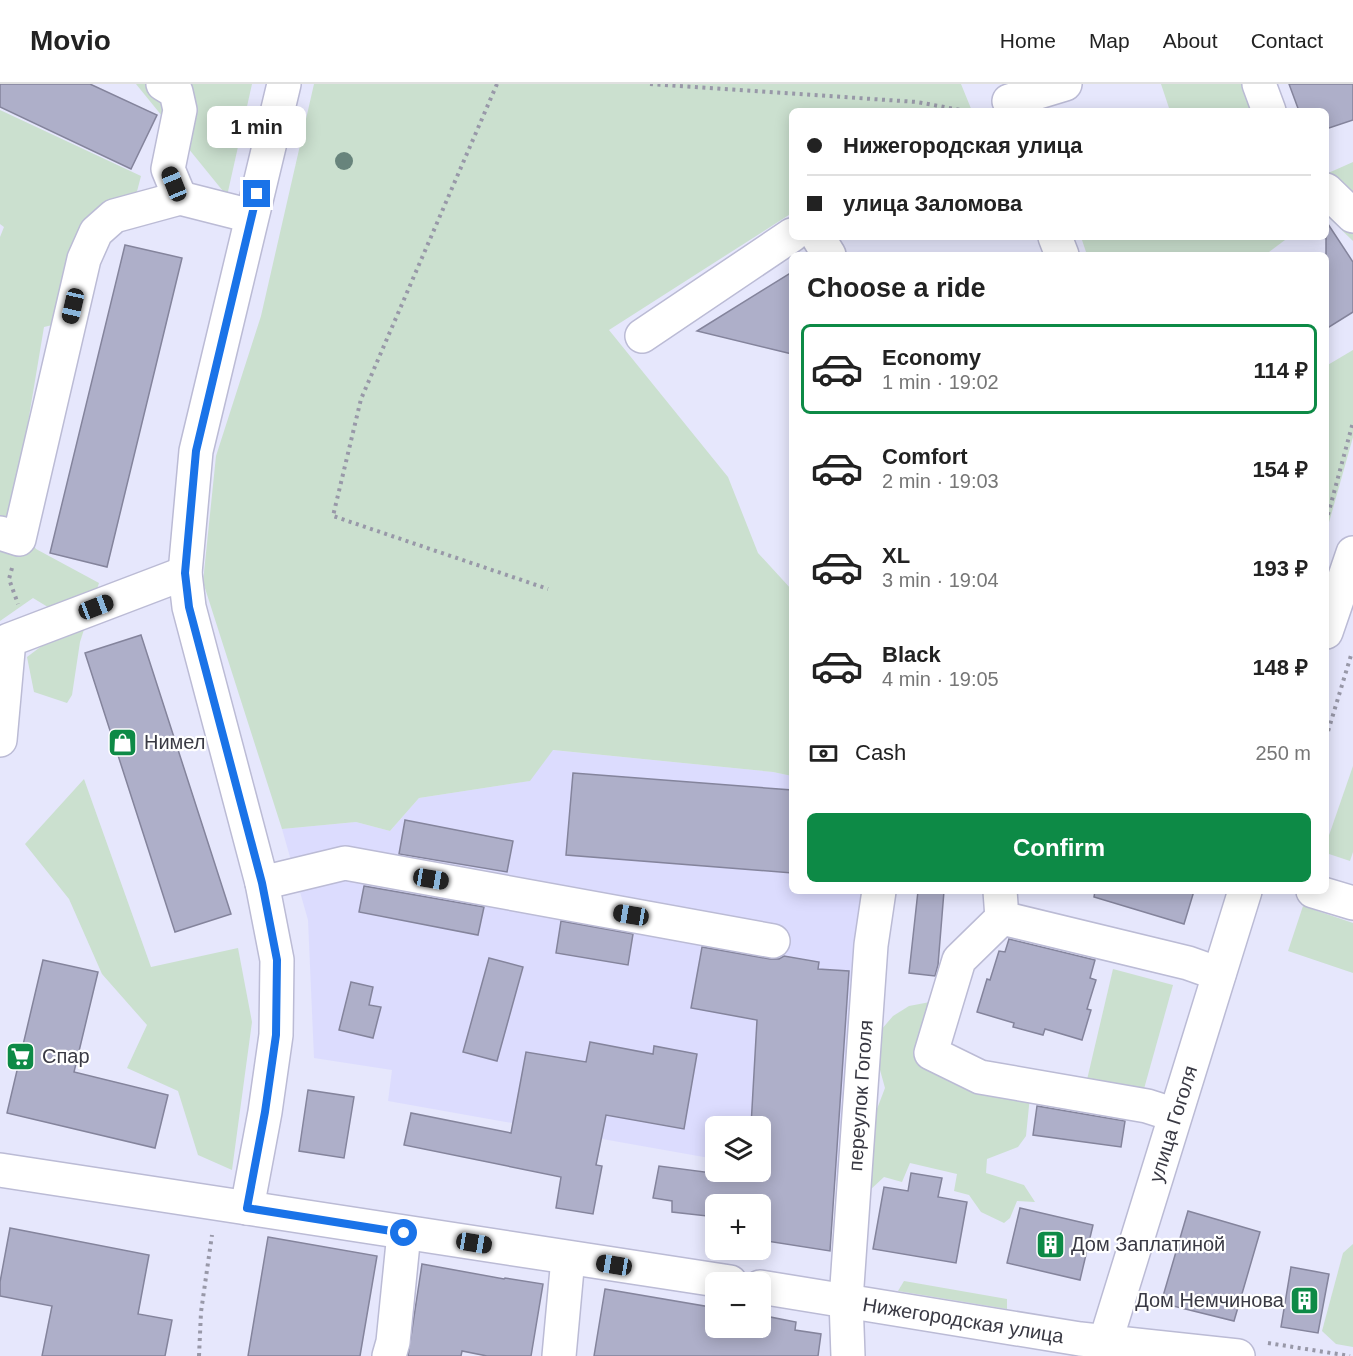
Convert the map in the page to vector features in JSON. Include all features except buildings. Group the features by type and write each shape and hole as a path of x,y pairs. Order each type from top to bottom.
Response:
{"street":[{"path":"163,84 176,92 180,110 168,169 180,198"},
{"path":"232,1206 265,1112 276,1035 277,960 262,883 189,607 185,573 196,451 284,84"},
{"path":"1008,99 1065,84"},
{"path":"1259,84 1268,108"},
{"path":"1329,193 1353,216"},
{"path":"9,536 84,259 96,232 114,216 180,198 251,216"},
{"path":"642,336 789,237"},
{"path":"1329,623 1353,553"},
{"path":"0,740 13,638 185,573"},
{"path":"262,883 345,863 773,941"},
{"name":"переулок Гоголя","path":"848,1356 846,1300 872,945 879,894"},
{"name":"улица Гоголя","path":"1103,1349 1244,894"},
{"path":"1322,894 1353,903"},
{"path":"1175,1115 1147,1106 980,1077 931,1053 959,960 1001,905 1219,974"},
{"path":"0,1170 705,1278"},
{"path":"389,1356 393,1342 404,1233"},
{"path":"559,1356 567,1258"},
{"name":"Нижегородская улица","path":"771,1289 846,1300 1103,1349 1238,1356"}],"path":[{"path":"497,84 361,399 333,516 548,589"},
{"path":"650,84 917,102 950,108"},
{"path":"1329,511 1353,422"},
{"path":"9,536 13,638"},
{"path":"1329,728 1353,650"},
{"path":"198,1356 201,1312 232,1206"}],"shaded area":[{"path":"552,750 789,775 789,894 864,894 852,964 838,1181 771,1169 771,1116 705,1116 705,1157 388,1101 392,1070 314,1058 308,920 282,829 356,822 390,831 419,798 529,781"}],"green space":[{"path":"136,84 252,84 227,196"},
{"path":"314,84 961,84 971,108 789,108 789,215 609,330 728,477 758,553 789,587 789,775 553,750 530,781 419,798 390,831 356,822 282,829 203,582 216,456 261,316"},
{"path":"1161,84 1246,84 1256,108 1169,108"},
{"path":"0,110 141,176 134,203 96,222 61,323 44,327 13,512 36,549 99,583 80,642 72,695 67,703 34,692 27,657 51,639 56,612 33,598 0,621 0,237 4,227 0,224"},
{"path":"1353,162 1353,241 1329,218 1329,173"},
{"path":"1082,240 1285,240 1269,252 1086,252"},
{"path":"1353,350 1353,437 1329,522 1329,364"},
{"path":"1353,766 1353,852 1350,861 1329,854 1329,835"},
{"path":"84,779 151,967 238,948 252,1022 232,1170 198,1155 178,1091 127,1068 147,1025 102,974 69,899 25,844"},
{"path":"1303,906 1353,923 1353,973 1288,951"},
{"path":"1113,969 1173,985 1142,1096 1086,1084"},
{"path":"930,1002 949,1052 1030,1096 1026,1136 1018,1147 987,1159 986,1173 1024,1185 1035,1202 1017,1201 1010,1218 1004,1223 981,1212 969,1195 954,1191 957,1174 910,1163 902,1182 884,1177 869,1191 872,1122 885,1088 874,1048 881,1030 893,1016 909,1006"},
{"path":"1353,1244 1353,1347 1336,1344 1322,1331 1343,1253"},
{"path":"904,1281 1007,1299 1007,1309 898,1291"}],"place":[{"name":"Нимел","path":"123,742"},
{"name":"Спар","path":"21,1056"},
{"name":"Дом Заплатиной","path":"1050,1244"},
{"name":"Дом Немчинова","path":"1305,1300"}],"route":[{"path":"257,194 196,451 185,573 189,607 262,883 277,960 276,1035 265,1112 247,1208 404,1233"}]}
